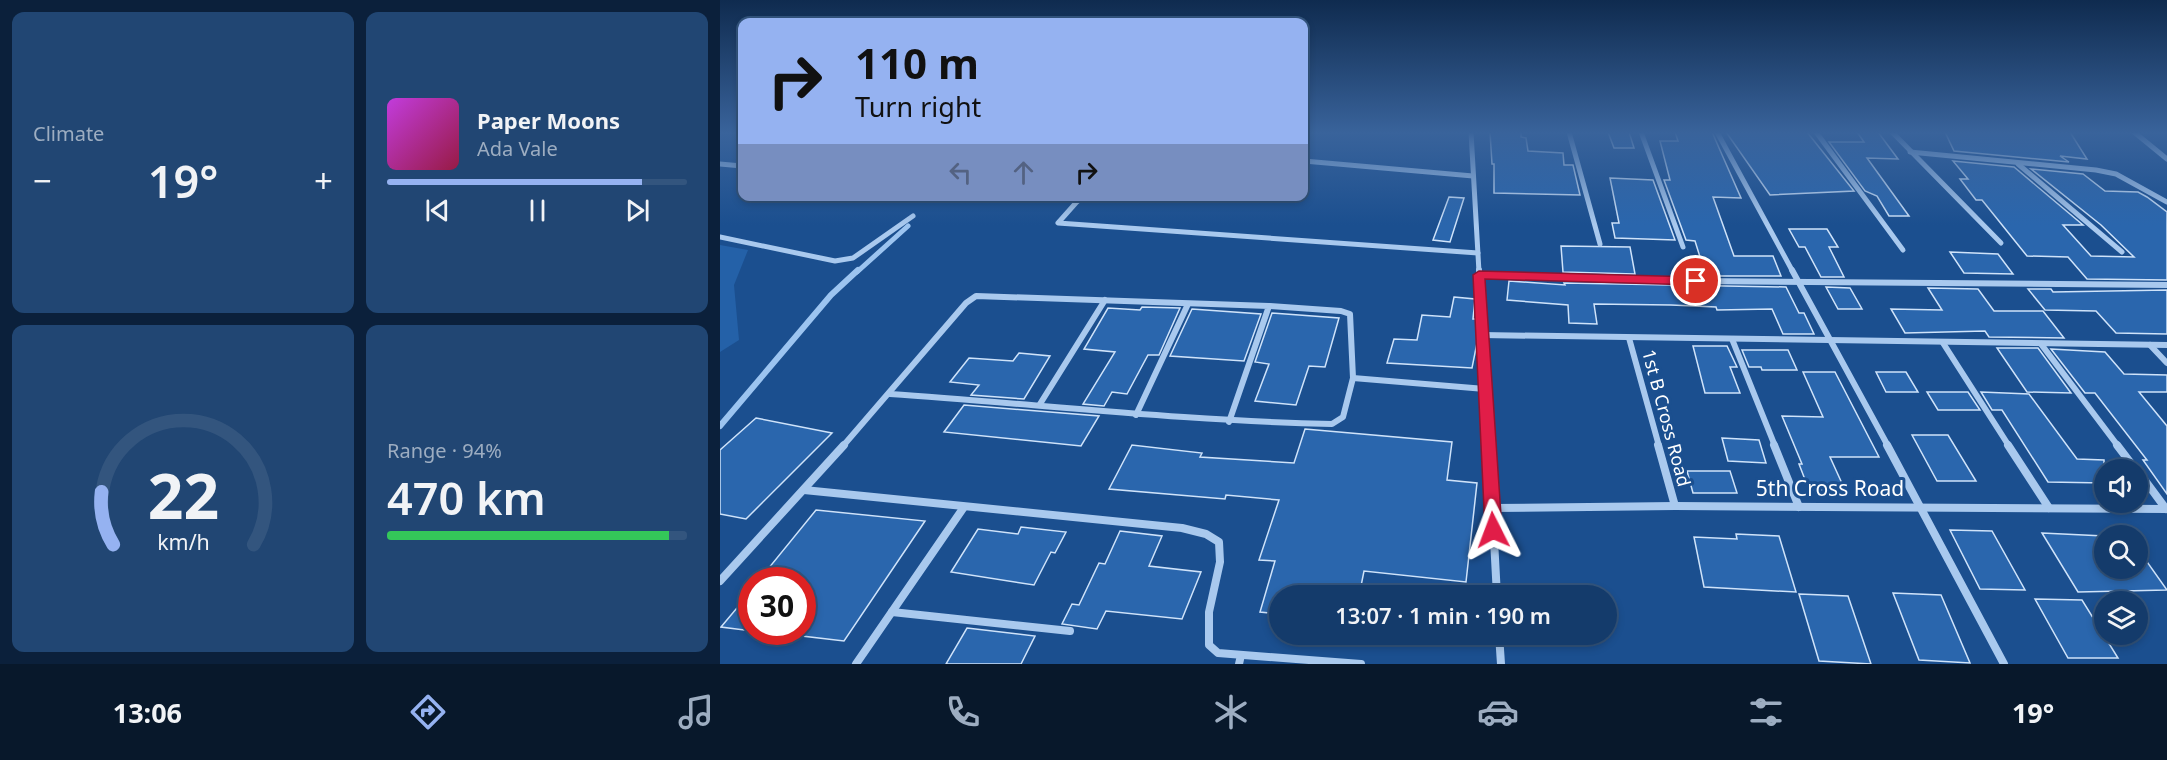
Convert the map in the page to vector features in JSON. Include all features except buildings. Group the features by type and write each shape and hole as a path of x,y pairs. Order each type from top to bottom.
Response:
{"street":[{"path":"1326,163 1473,176"},
{"path":"1472,163 1496,585"},
{"path":"1577,163 1599,244"},
{"path":"1652,163 1683,247"},
{"path":"1734,163 1923,507 2004,664"},
{"path":"1839,163 1903,250"},
{"path":"1921,163 2001,243"},
{"path":"2009,163 2096,170 2116,174 2165,200"},
{"path":"720,164 738,166"},
{"path":"2018,164 2122,252"},
{"path":"1078,201 1058,223 1478,254"},
{"path":"720,237 835,261 853,258 913,216"},
{"path":"1479,275 2167,285"},
{"path":"720,581 890,394 966,303 976,296 1269,306 1341,311 1350,314 1353,378 1343,417 1332,424 1229,422 1136,415 1040,404 890,394"},
{"path":"1040,404 1105,300"},
{"path":"1136,415 1188,304"},
{"path":"1229,422 1269,306"},
{"path":"1482,335 2167,345"},
{"name":"1st B Cross Road","path":"1629,338 1675,507"},
{"path":"1732,339 1799,507"},
{"path":"1943,343 2049,508"},
{"path":"2041,344 2129,459"},
{"path":"2150,345 2167,363"},
{"path":"1353,378 1485,389"},
{"path":"2148,485 2166,509"},
{"path":"804,490 1182,528 1206,534 1219,542 1220,562 1209,612 1209,645 1218,653 1240,659 1361,664"},
{"path":"856,664 964,507"},
{"name":"5th Cross Road","path":"1492,508 2166,509"},
{"path":"892,612 1070,631"},
{"path":"1500,645 1501,664"}],"shaded area":[{"path":"720,245 748,250 734,285 739,340 720,352"}],"waterway":[{"path":"857,272 908,226"},
{"path":"720,426 831,295 858,270"}],"route":[{"path":"1493,530 1479,275 1696,281"}]}
